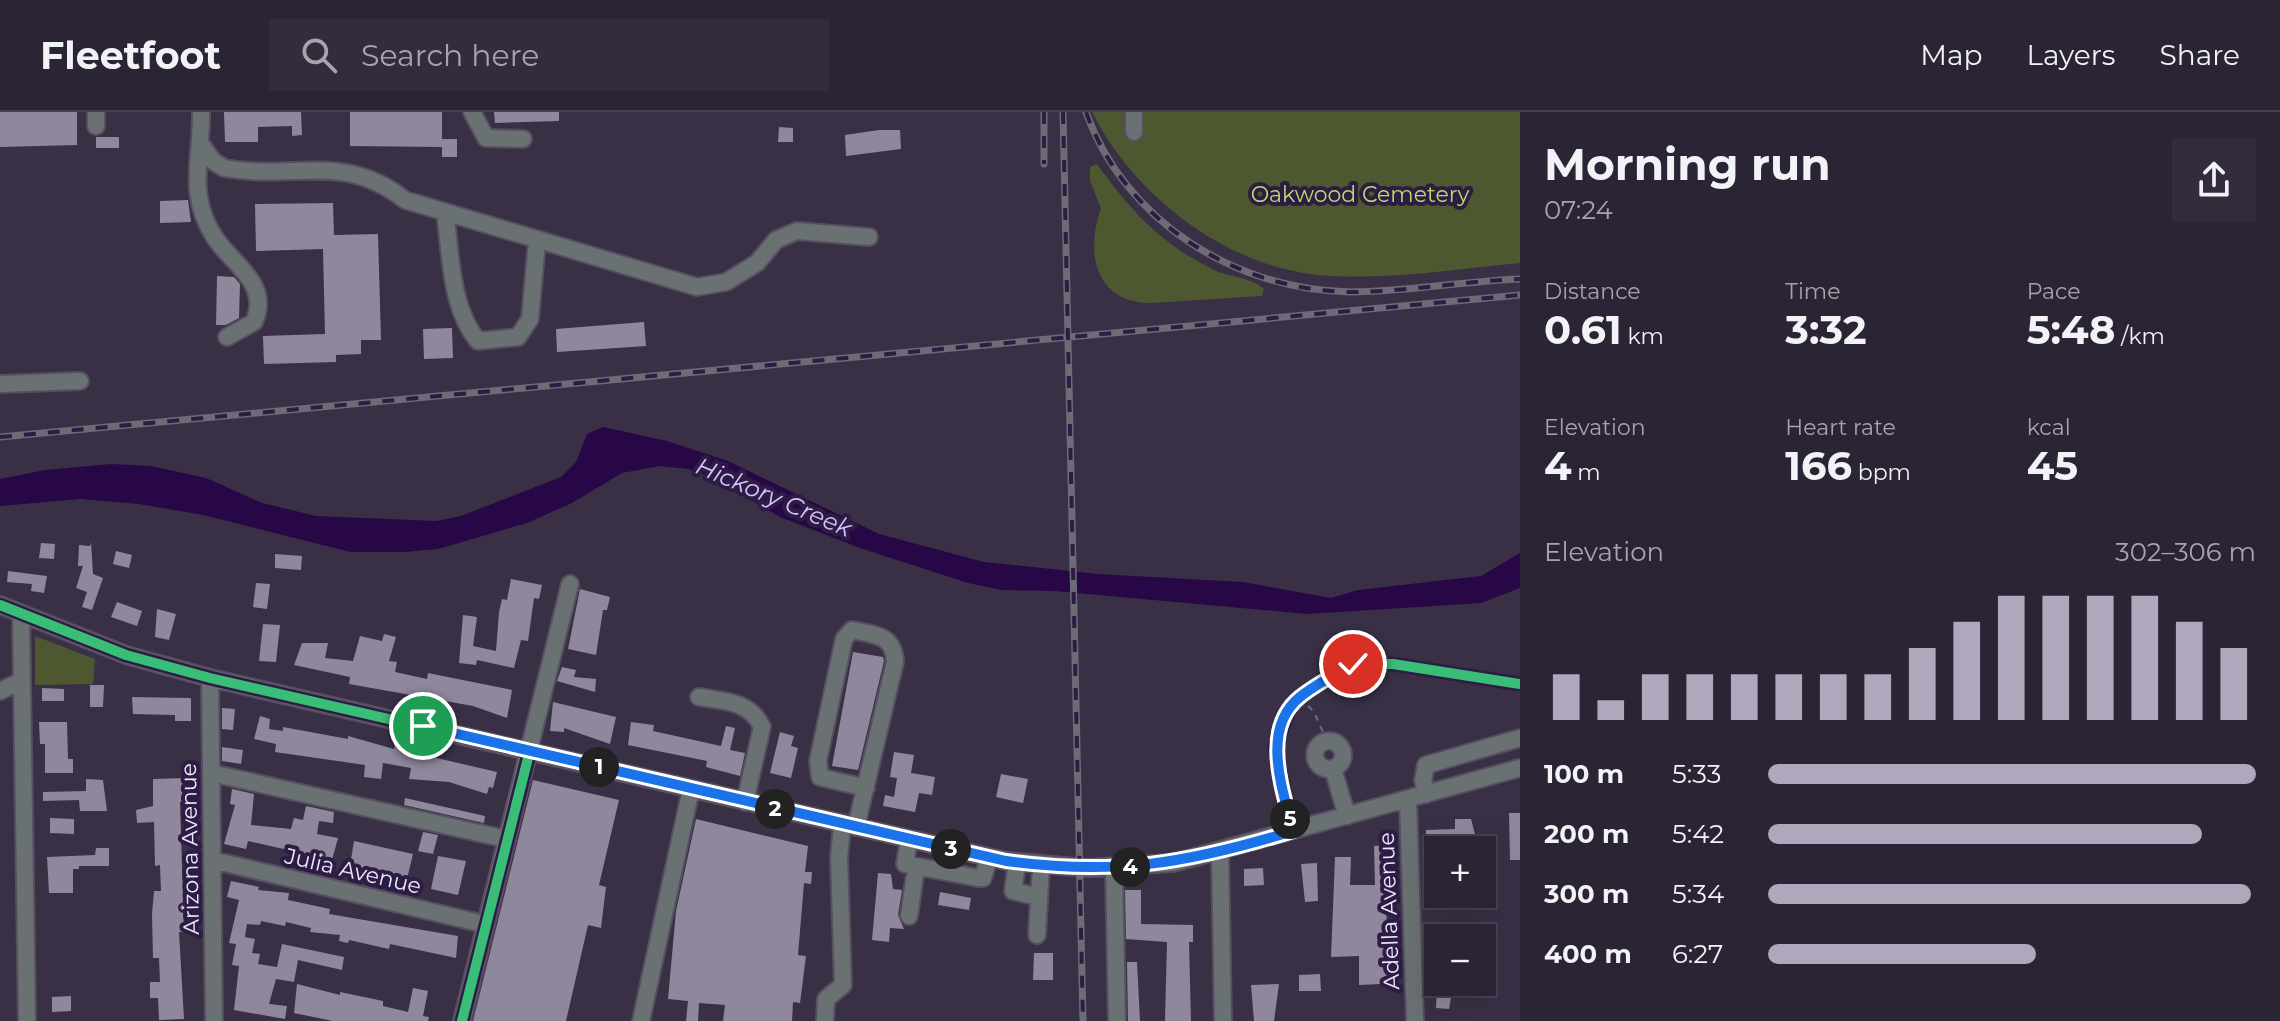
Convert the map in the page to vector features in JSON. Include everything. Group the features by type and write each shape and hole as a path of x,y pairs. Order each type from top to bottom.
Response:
{"street":[{"path":"201,112 201,144 195,181 202,211 216,239 244,268 256,288 258,312 254,322 227,337"},
{"path":"472,112 486,138 523,139"},
{"path":"1134,112 1134,132"},
{"path":"201,144 213,161 224,168 359,173 386,185 405,200 697,287 726,282 757,263 776,240 797,231 869,237"},
{"path":"445,213 458,299 469,330 478,341 518,337 524,330 530,319 537,241"},
{"path":"0,384 80,381"},
{"path":"462,1021 570,584"},
{"path":"0,605 126,655 210,678 849,826 1041,866 1114,868 1173,863 1520,768"},
{"path":"21,614 19,682 27,1021"},
{"path":"825,1021 826,999 843,985 839,858 866,788 895,662 895,647 888,639 852,630 844,639 818,761 820,777 866,788"},
{"name":"Arizona Avenue","path":"210,678 214,1021"},
{"path":"0,691 19,682"},
{"path":"699,697 738,704 752,711 762,727 745,802"},
{"path":"1427,794 1423,780 1426,765 1520,738"},
{"path":"1327,741 1342,749 1342,761 1333,769 1347,816"},
{"path":"211,773 506,839"},
{"path":"641,1021 691,789"},
{"name":"Adella Avenue","path":"1408,800 1415,1021"},
{"path":"909,839 905,864 916,867 983,878 989,857"},
{"path":"942,872 948,848"},
{"path":"1220,852 1223,1021"},
{"name":"Julia Avenue","path":"212,860 484,924"},
{"path":"1017,863 1013,891 1039,897"},
{"path":"1037,935 1041,866"},
{"path":"909,916 916,867"},
{"path":"1114,868 1117,1021"}],"path":[{"path":"1291,706 1310,690"},
{"path":"1300,697 1314,712 1327,741"}],"green space":[{"name":"Oakwood Cemetery","path":"1092,112 1520,112 1520,263 1356,277 1295,271 1258,261 1191,225 1161,201 1134,174"},
{"path":"1097,164 1134,211 1176,248 1212,269 1258,285 1264,289 1262,296 1151,303 1132,301 1117,294 1106,285 1095,258 1096,225 1101,208 1090,181 1090,167"},
{"path":"35,636 95,659 93,684 35,685"}],"water":[{"name":"Hickory Creek","path":"603,427 667,441 728,461 879,534 984,562 1098,574 1243,582 1331,598 1358,590 1481,576 1520,553 1520,588 1481,603 1307,614 1055,591 1001,590 968,583 860,548 780,517 711,477 689,469 660,466 622,473 572,503 527,523 438,549 405,552 350,552 203,515 139,504 80,499 0,506 0,479 45,470 111,464 151,466 206,478 262,503 316,516 436,521 461,516 561,477 576,462 587,434"}],"building":[{"path":"0,112 77,112 77,145 0,147"},
{"path":"224,112 301,112 302,135 292,136 292,126 258,127 258,142 225,142"},
{"path":"350,112 442,112 442,139 457,139 457,157 442,157 442,147 350,146"},
{"path":"494,112 559,112 559,121 495,123"},
{"path":"779,127 793,128 793,142 778,142"},
{"path":"900,130 901,149 846,156 845,135"},
{"path":"96,137 119,137 119,148 96,148"},
{"path":"188,200 191,222 160,223 160,201"},
{"path":"333,203 334,235 378,234 381,340 361,340 361,354 336,355 336,362 264,364 263,336 325,334 323,249 256,251 255,204"},
{"path":"217,276 234,277 240,284 239,318 226,325 216,325"},
{"path":"644,322 646,346 557,352 556,329"},
{"path":"452,328 453,358 424,359 423,329"},
{"path":"91,542 93,574 103,578 92,610 82,607 87,592 76,588 83,566 78,566 79,545 90,546"},
{"path":"41,543 55,544 54,559 39,558"},
{"path":"116,551 132,555 129,568 113,564"},
{"path":"275,554 302,556 301,570 275,568"},
{"path":"8,571 47,576 44,593 31,591 32,584 7,582"},
{"path":"511,579 542,585 539,599 534,598 528,641 521,640 514,668 477,660 476,665 459,663 463,615 477,617 473,646 496,651 499,612 502,599 507,600"},
{"path":"256,583 270,584 267,609 253,607"},
{"path":"580,589 610,597 607,610 603,610 596,655 568,649"},
{"path":"117,602 142,611 137,626 111,617"},
{"path":"157,609 176,614 169,640 155,637"},
{"path":"263,624 280,625 276,662 259,661"},
{"path":"384,634 396,637 389,661 397,662 395,672 427,679 428,673 512,690 507,718 473,706 349,684 350,677 294,665 302,643 328,643 325,658 353,661 360,636 382,641"},
{"path":"853,652 883,657 884,661 858,770 832,766"},
{"path":"562,667 576,670 574,677 596,679 595,692 557,681"},
{"path":"90,685 104,685 103,707 90,707"},
{"path":"42,688 64,689 64,701 42,701"},
{"path":"132,697 191,698 191,721 175,721 175,715 133,714"},
{"path":"553,702 616,717 610,744 564,728 564,732 550,731"},
{"path":"222,708 235,709 233,730 222,729"},
{"path":"260,716 270,719 269,729 283,731 283,727 348,739 348,736 394,749 395,745 429,752 428,756 497,772 493,788 489,787 487,794 449,782 409,779 411,768 383,763 381,779 364,777 365,765 275,752 276,744 254,739"},
{"path":"39,722 67,722 68,759 73,759 73,773 45,773 45,744 40,744"},
{"path":"631,722 654,725 653,731 721,746 726,726 735,728 730,750 745,753 740,776 706,767 707,761 628,745"},
{"path":"780,732 794,736 791,746 798,748 791,778 770,773"},
{"path":"222,747 243,750 241,764 222,761"},
{"path":"894,752 914,755 911,773 935,777 932,795 919,793 915,812 883,806 885,795 894,797 897,778 890,777"},
{"path":"1001,774 1028,779 1023,803 996,797"},
{"path":"185,778 185,802 180,802 184,932 179,932 184,1019 159,1020 158,998 150,998 150,982 160,982 159,958 153,958 152,914 154,891 161,891 160,865 155,866 154,822 137,823 136,810 153,806 153,779"},
{"path":"86,779 103,780 107,811 80,811 79,800 43,801 43,792 86,791"},
{"path":"533,780 619,800 599,885 606,887 601,928 588,925 566,1021 473,1021"},
{"path":"232,789 254,794 251,825 291,829 294,818 303,820 306,806 334,812 333,823 319,821 317,834 338,838 332,860 248,841 246,849 224,844 235,805 230,804"},
{"path":"405,798 485,816 484,823 404,805"},
{"path":"1509,813 1520,813 1520,860 1510,860"},
{"path":"50,818 74,819 74,834 50,833"},
{"path":"696,819 808,846 805,872 812,872 811,884 804,883 798,955 806,956 800,1003 793,1002 792,1021 723,1021 725,1005 699,1003 698,1021 686,1021 688,1001 668,999 676,911"},
{"path":"1455,819 1471,819 1475,836 1426,836 1426,830 1455,829"},
{"path":"423,832 438,835 433,854 418,851"},
{"path":"354,841 413,854 407,879 392,875 392,872 350,866"},
{"path":"1394,845 1396,907 1386,908 1390,979 1381,979 1381,984 1359,985 1359,956 1331,957 1335,857 1351,857 1350,885 1375,885 1374,846"},
{"path":"96,848 109,848 109,866 79,866 79,869 73,869 73,893 49,893 47,857 95,855"},
{"path":"438,856 466,861 458,895 431,889"},
{"path":"1317,863 1318,901 1305,902 1301,864"},
{"path":"1263,868 1264,885 1244,886 1244,869"},
{"path":"878,873 891,874 893,889 902,890 898,915 904,929 890,928 889,942 872,940"},
{"path":"231,881 259,887 258,890 289,893 288,900 330,909 329,914 458,936 456,958 390,944 389,949 349,940 348,943 339,941 340,935 310,932 311,928 286,922 285,926 261,921 260,925 247,924 245,937 255,939 252,953 260,954 258,964 277,967 282,944 344,957 342,970 298,960 294,982 276,979 269,1004 287,1006 285,1019 234,1010 239,966 232,965 236,944 229,943 239,900 227,897"},
{"path":"1125,890 1141,890 1141,924 1193,925 1193,942 1189,942 1191,1021 1165,1021 1167,942 1126,939"},
{"path":"940,892 971,898 969,910 938,905"},
{"path":"1034,953 1053,953 1053,980 1033,980"},
{"path":"1127,962 1137,962 1140,1021 1128,1021"},
{"path":"1320,974 1321,991 1299,991 1299,975"},
{"path":"297,984 340,995 340,992 383,1001 383,1006 408,1012 413,988 428,991 423,1016 429,1017 428,1021 333,1021 294,1013"},
{"path":"1279,984 1274,1021 1254,1021 1251,985"},
{"path":"71,996 71,1011 52,1012 52,997"},
{"path":"1437,996 1451,996 1449,1009 1436,1008"}],"railway":[{"path":"1044,112 1044,164"},
{"path":"1063,112 1083,1021"},
{"path":"1086,112 1104,151 1128,186 1157,217 1190,242 1227,263 1266,278 1308,288 1350,292 1520,279"},
{"path":"0,437 1520,295"}],"cycle path":[{"path":"0,605 126,655 210,678 1006,861 1082,867 1186,858 1293,831 1275,747 1291,706 1300,697 1353,664 1393,664 1520,684"},
{"path":"462,1021 530,750"}],"route":[{"path":"423,726 1006,861 1048,867 1131,867 1173,863 1293,831 1275,747 1291,706 1300,697 1353,664"}]}
